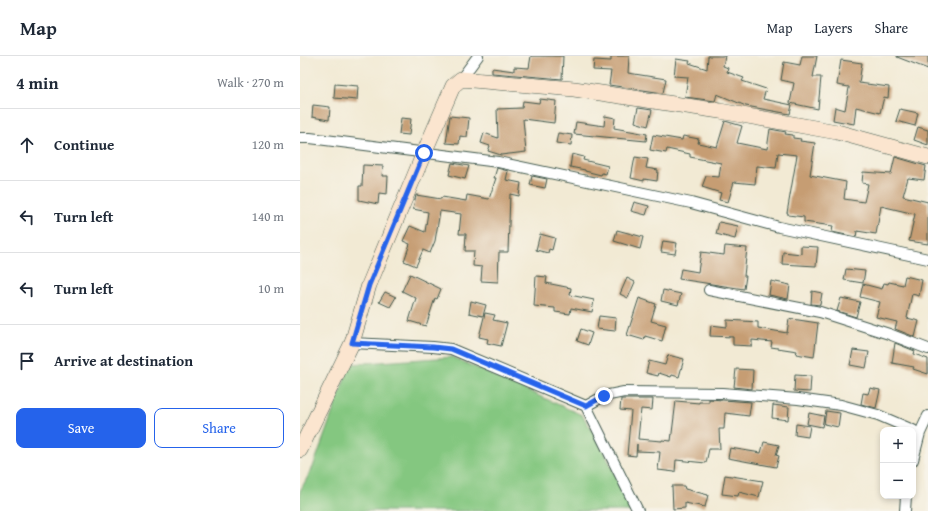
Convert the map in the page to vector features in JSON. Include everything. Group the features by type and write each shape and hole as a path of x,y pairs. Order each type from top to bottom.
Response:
{"street":[{"path":"300,450 352,343 369,285 453,86 461,79 478,56"},
{"path":"461,79 574,89 720,111 837,132 928,158"},
{"path":"300,138 310,138 498,162 692,203 779,227 928,259"},
{"path":"709,290 820,312 889,334 928,349"},
{"path":"352,343 451,349 586,406 638,511"},
{"path":"586,406 604,396 624,392 722,393 798,398 841,405 878,416 905,427"},
{"path":"916,430 928,416"},
{"path":"905,511 906,499"}],"green space":[{"path":"452,357 582,415 598,439 633,511 300,511 300,491 313,467 350,364"}],"building":[{"path":"531,56 563,56 562,79 492,73 492,68 514,71 514,67 529,68"},
{"path":"611,56 629,56 628,73 666,79 663,93 609,85 611,71 593,70 594,60 611,61"},
{"path":"708,56 725,56 723,66 728,68 727,72 744,78 742,81 766,89 763,99 792,105 790,114 746,106 717,94 715,101 685,97 688,77 674,76 676,59 690,61 689,63 707,69"},
{"path":"802,56 817,56 813,77 821,77 818,109 790,103 794,83 781,80 784,62 800,65"},
{"path":"928,56 928,69 897,57"},
{"path":"841,60 862,63 859,83 889,87 888,98 884,97 880,113 856,107 854,124 833,120 835,107 845,110 849,88 837,85"},
{"path":"335,84 358,86 357,100 334,98"},
{"path":"540,99 556,101 554,123 523,119 526,152 501,155 488,151 490,146 481,143 484,133 498,138 497,109 522,108 523,101 539,103"},
{"path":"313,105 330,107 329,120 312,117"},
{"path":"638,108 652,110 648,126 635,122"},
{"path":"900,109 918,113 915,126 896,121"},
{"path":"450,116 469,118 467,137 460,136 459,144 446,143"},
{"path":"605,116 615,118 614,128 647,134 646,141 574,134 576,122 604,126"},
{"path":"401,118 411,119 409,135 399,134"},
{"path":"725,121 742,126 737,143 767,149 770,129 786,132 785,134 793,135 793,138 801,139 800,141 815,143 810,175 846,182 844,199 864,202 868,184 862,183 863,172 891,174 895,157 926,166 924,180 908,178 903,196 928,202 928,244 909,241 915,214 881,206 876,234 857,231 856,237 832,232 833,226 804,222 804,217 788,215 787,213 797,155 778,153 776,168 757,166 755,184 734,182 728,202 719,200 721,193 702,187 706,176 719,177 721,163 690,157 690,154 667,149 666,153 650,150 653,135 682,140 683,136 699,139 698,143 717,147"},
{"path":"918,127 928,130 928,145 914,140"},
{"path":"558,133 572,135 571,145 556,143"},
{"path":"572,154 584,157 583,160 608,166 606,174 602,173 601,175 570,167"},
{"path":"635,157 648,159 646,168 658,170 657,181 644,179 644,181 631,178"},
{"path":"452,163 469,166 465,179 449,175"},
{"path":"363,165 383,166 382,176 388,176 387,194 379,193 378,204 359,200 359,186 362,186"},
{"path":"497,168 508,171 506,180 521,183 519,196 510,194 508,252 499,252 498,282 481,281 482,267 473,266 474,251 465,251 466,234 459,234 461,214 440,211 435,241 430,253 423,250 416,266 404,261 410,244 403,241 410,226 425,232 428,212 413,209 416,195 466,201 467,195 489,199 496,178 494,178"},
{"path":"532,176 547,179 545,188 530,185"},
{"path":"634,202 649,206 646,215 631,211"},
{"path":"719,222 738,226 735,239 716,234"},
{"path":"617,230 643,237 640,249 614,241"},
{"path":"540,234 555,238 552,250 549,249 548,253 536,250"},
{"path":"663,241 677,243 675,254 661,252"},
{"path":"725,246 747,248 744,289 679,279 681,269 698,272 701,252 724,255"},
{"path":"801,246 818,247 816,266 782,264 783,252 801,254"},
{"path":"846,269 865,271 863,283 844,280"},
{"path":"410,274 441,289 437,299 435,298 426,326 409,321 416,298 402,291"},
{"path":"536,276 547,277 546,283 571,288 570,295 594,300 592,312 571,308 570,314 555,312 555,308 534,306"},
{"path":"905,276 922,280 919,296 912,294 907,318 919,321 915,337 895,329 897,322 876,317 880,302 860,297 863,284 882,289 884,283 888,284 889,282 903,285"},
{"path":"627,278 635,282 628,298 620,294"},
{"path":"771,281 790,285 788,299 769,295"},
{"path":"663,290 681,294 678,305 661,301"},
{"path":"812,291 822,293 820,305 811,304"},
{"path":"385,292 396,297 390,307 379,302"},
{"path":"639,298 656,304 651,321 666,325 662,341 645,336 644,340 627,335"},
{"path":"841,298 860,302 856,317 837,311"},
{"path":"471,301 486,305 483,316 469,313"},
{"path":"485,313 495,315 493,320 507,323 501,346 487,343 488,339 479,337"},
{"path":"599,316 616,318 615,331 597,329"},
{"path":"789,319 818,323 814,357 796,354 797,351 771,347 772,342 752,340 752,346 733,345 733,337 710,336 711,325 727,327 727,320 758,322 758,328 787,333"},
{"path":"581,329 592,333 588,345 577,341"},
{"path":"895,343 915,351 914,354 928,359 928,374 913,369 914,367 892,363"},
{"path":"853,350 869,352 866,368 850,365"},
{"path":"668,355 684,359 679,377 672,375 671,377 659,373 658,376 646,373 649,361 665,365"},
{"path":"736,369 753,370 752,389 734,387"},
{"path":"795,375 811,376 810,392 794,391"},
{"path":"870,388 880,390 876,408 861,404 863,393 868,394"},
{"path":"621,399 653,399 652,410 641,409 638,439 662,441 671,441 676,401 699,403 709,402 709,399 751,402 749,416 725,413 724,429 719,429 720,449 709,449 706,463 676,460 675,472 658,470 660,452 637,451 637,444 636,456 627,455 631,411 620,410"},
{"path":"773,405 789,407 788,420 772,418"},
{"path":"826,411 840,413 838,427 824,424"},
{"path":"809,413 824,416 822,427 807,424"},
{"path":"796,424 810,426 808,437 795,435"},
{"path":"764,442 779,445 776,455 779,456 776,467 728,458 730,448 761,453"},
{"path":"725,475 763,481 759,497 739,492 738,496 722,494"},
{"path":"672,486 684,486 685,489 708,495 705,507 685,503 685,508 673,509"}],"route":[{"path":"424,153 369,285 352,343 451,349 586,406 604,396"}]}
